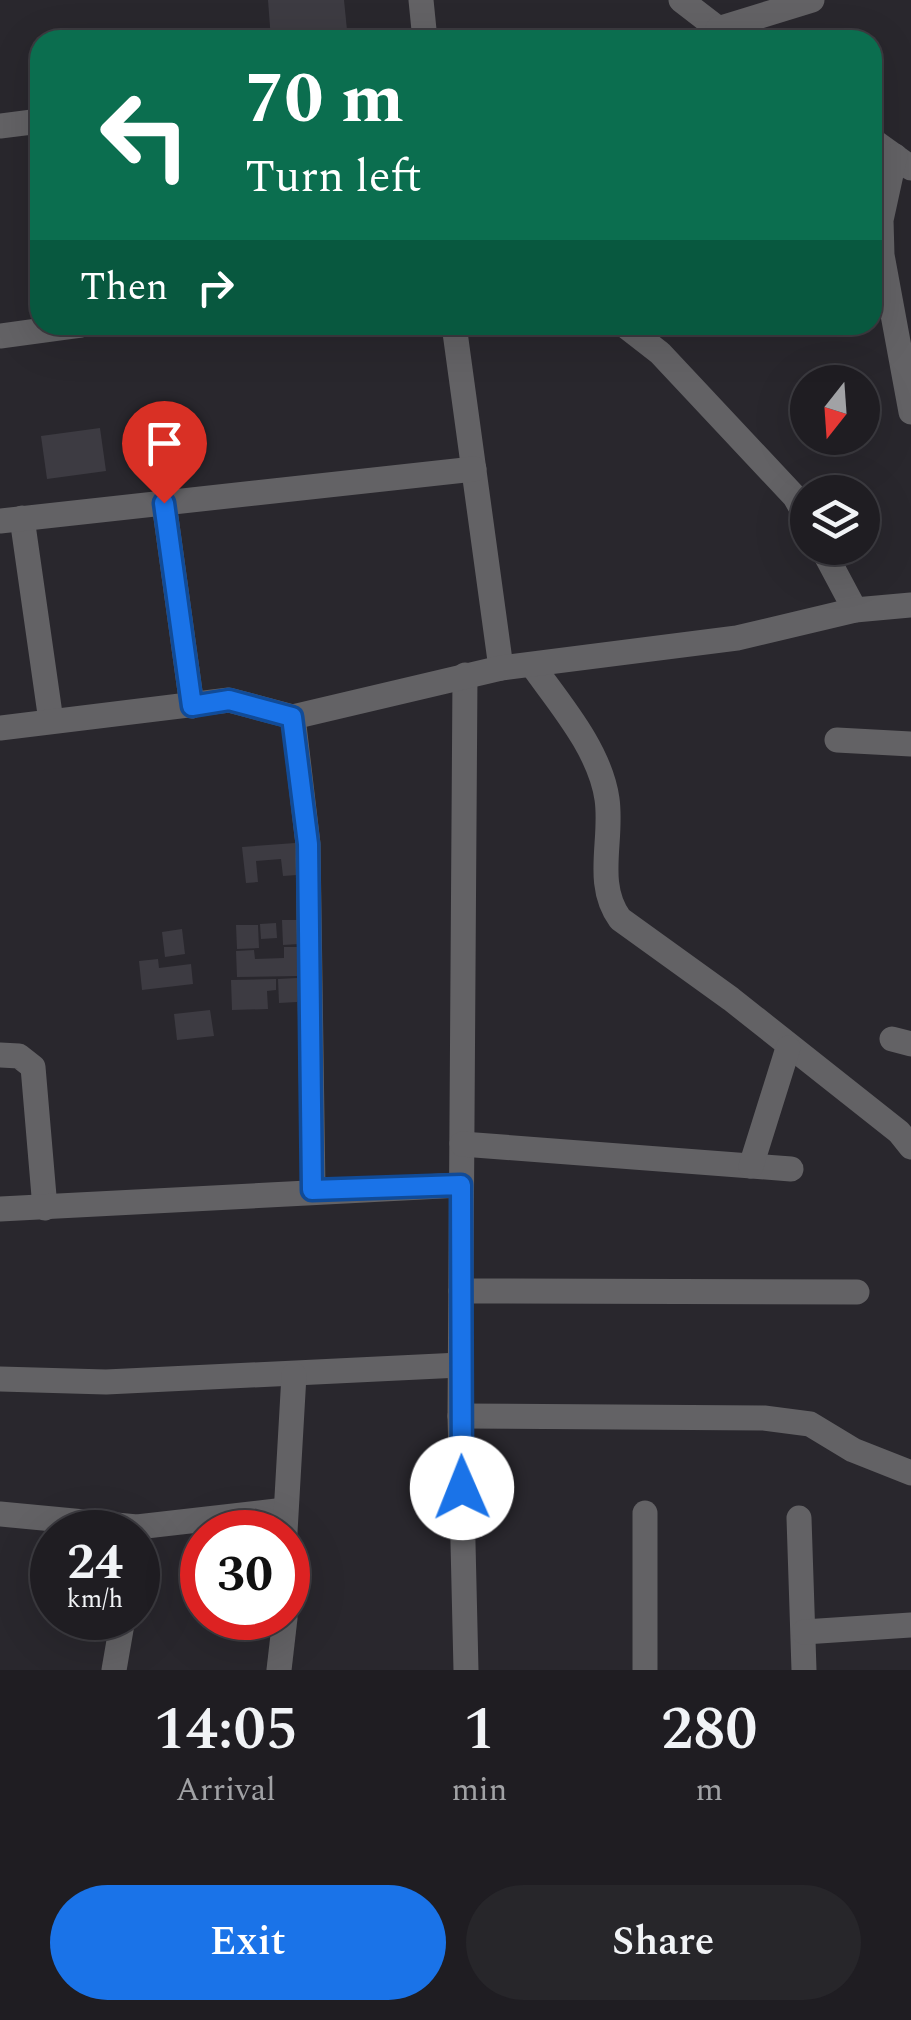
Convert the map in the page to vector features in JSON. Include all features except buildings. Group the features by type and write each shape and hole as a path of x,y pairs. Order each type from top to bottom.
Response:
{"street":[{"path":"421,0 424,30"},
{"path":"680,0 719,30"},
{"path":"737,30 812,0"},
{"path":"0,126 30,122"},
{"path":"882,147 903,162 882,217"},
{"path":"882,255 911,412"},
{"path":"0,336 30,332"},
{"path":"455,335 501,668"},
{"path":"636,335 672,365 790,492"},
{"path":"52,721 11,519 474,470"},
{"path":"164,503 192,706"},
{"path":"831,565 856,610"},
{"path":"0,728 229,700 292,717 501,668 737,638 856,610 911,604"},
{"path":"532,665 572,720 602,778 608,802 605,878 610,906 620,920 730,999 899,1132 911,1148"},
{"path":"465,675 460,1416 466,1670"},
{"path":"292,717 308,844 312,1190"},
{"path":"837,740 911,744"},
{"path":"751,1166 788,1048"},
{"path":"0,1055 19,1056 33,1066 45,1208"},
{"path":"462,1144 791,1170"},
{"path":"0,1209 461,1185"},
{"path":"460,1291 858,1292"},
{"path":"0,1379 106,1382 460,1365"},
{"path":"286,1510 294,1374"},
{"path":"460,1416 764,1418 810,1424 853,1450 911,1470"},
{"path":"645,1513 646,1670"},
{"path":"0,1514 30,1518"},
{"path":"800,1518 804,1670"},
{"path":"804,1632 911,1625"},
{"path":"114,1670 119,1640"},
{"path":"279,1670 282,1640"}],"route":[{"path":"164,503 192,706 229,700 292,717 308,844 312,1190 461,1185 462,1488"}]}
